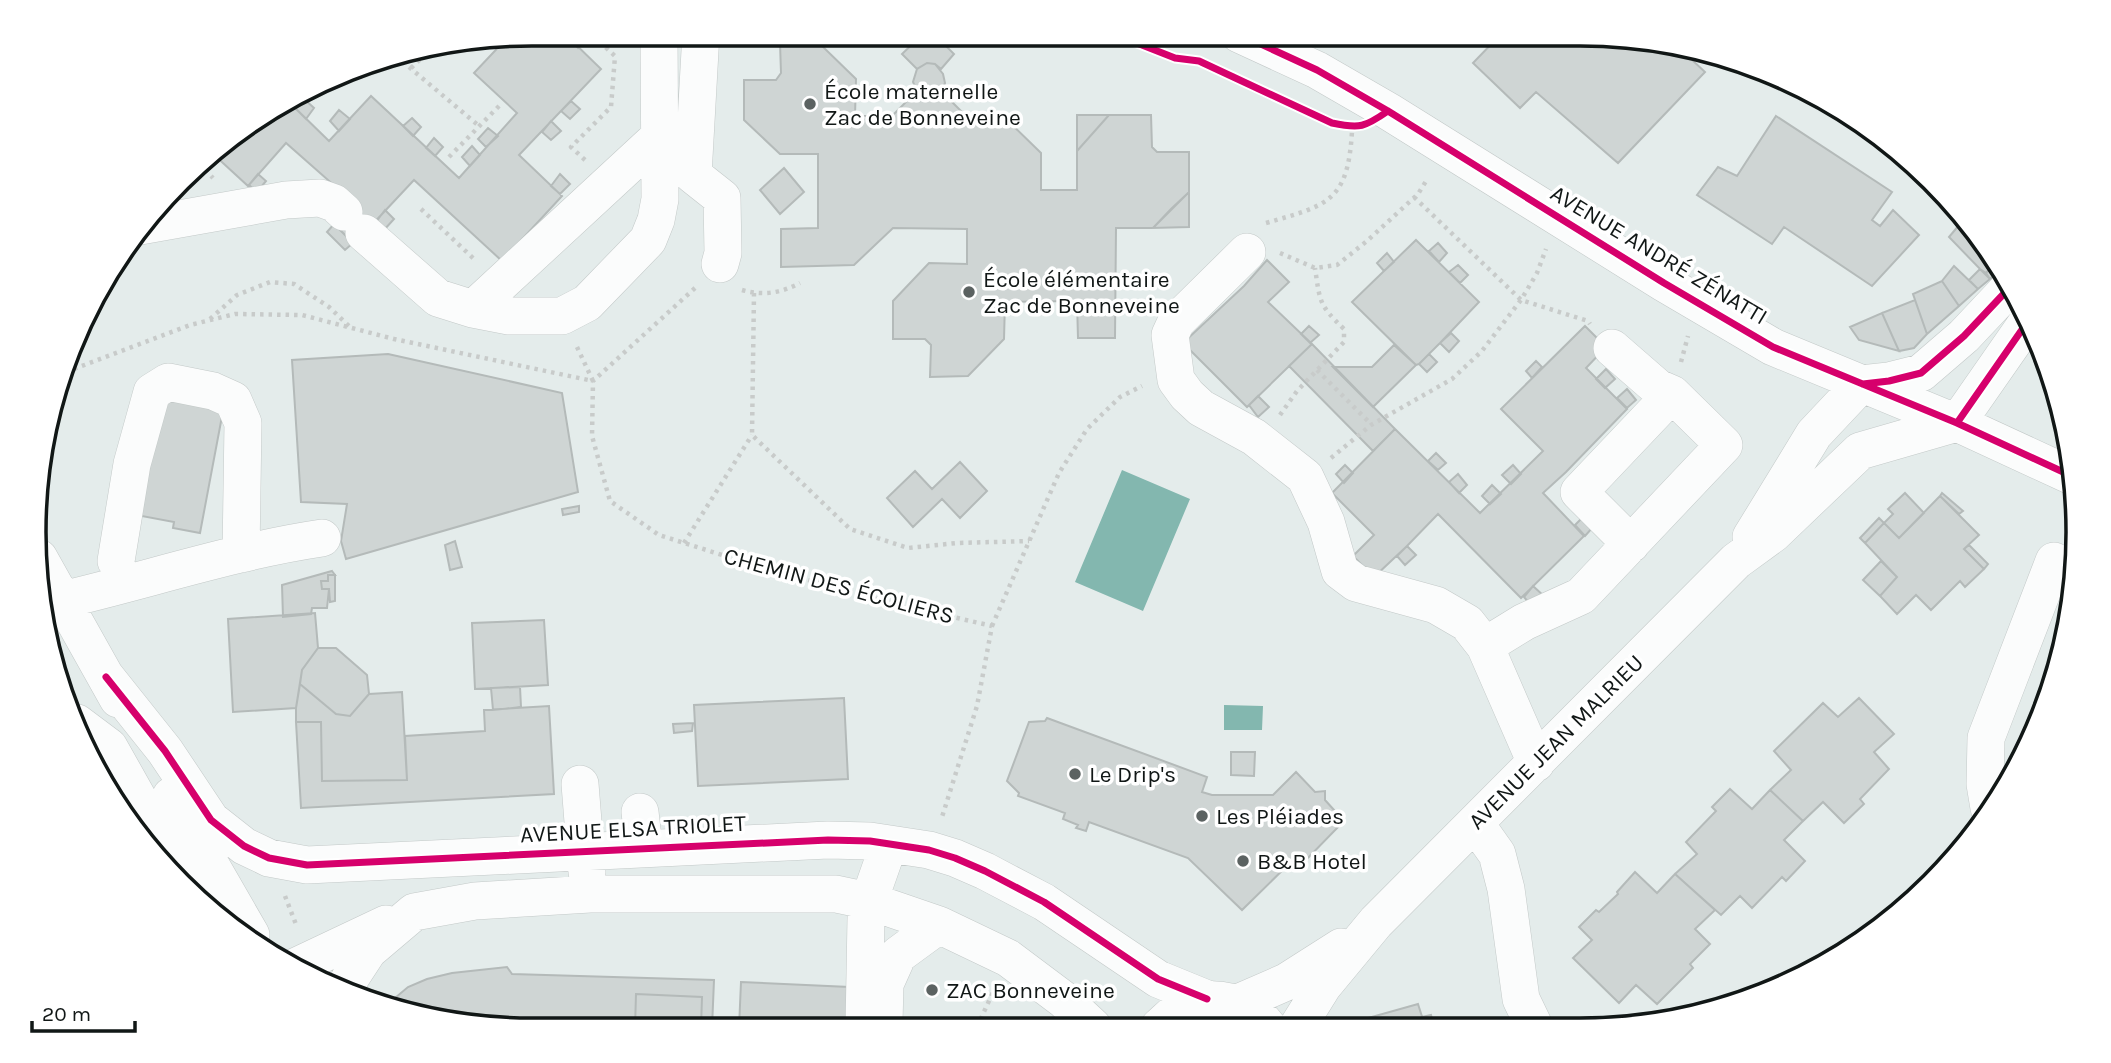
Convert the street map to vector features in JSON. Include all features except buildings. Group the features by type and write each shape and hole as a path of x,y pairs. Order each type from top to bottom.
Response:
{"street":[{"path":"156,223 286,200 320,198 334,203 438,298 509,316 562,316 587,303 648,240 656,220 660,199 659,46"},
{"path":"700,46 694,175 722,198 723,253 715,270"},
{"name":"AVENUE ANDRÉ ZÉNATTI","path":"1265,46 1317,70 1388,111 1664,283 1773,347 1957,423 2061,471"},
{"path":"473,309 659,136"},
{"path":"1256,238 1176,322 1170,335 1176,380 1201,408 1261,443 1306,477 1326,522 1340,571 1356,583 1436,605 1466,623 1485,646 1536,763"},
{"path":"1861,384 1921,373 1964,336 2003,295"},
{"path":"1957,423 2021,330"},
{"path":"1485,646 1524,622 1581,596 1724,446 1672,394 1658,388 1612,348"},
{"path":"119,574 132,464 152,392 168,382 213,391 233,400 243,423 257,549"},
{"name":"AVENUE JEAN MALRIEU","path":"1736,561 1814,434 1861,384"},
{"path":"1631,544 1579,492 1672,394"},
{"name":"AVENUE JEAN MALRIEU","path":"1303,1018 1323,986 1376,922 1736,561 1773,534 1860,451 1957,423"},
{"path":"61,600 119,574 322,538"},
{"path":"1987,797 1986,738 2054,561"},
{"path":"48,576 245,923"},
{"name":"AVENUE ELSA TRIOLET","path":"106,677 165,751 211,820 244,846 269,858 307,865 584,850 642,829 870,841 929,849 985,871 1045,902 1158,979 1262,1018"},
{"path":"89,732 108,747 170,857"},
{"path":"580,784 590,894"},
{"path":"1475,823 1497,854 1506,889 1521,999 1530,1018"},
{"path":"864,1018 866,918 869,901 889,844"},
{"path":"306,961 414,912 475,901 590,894 835,894 869,901 939,925 1008,958 1083,1018"},
{"path":"348,982 368,951 414,912"},
{"name":"AVENUE JEAN MALRIEU","path":"1170,1018 1183,1007 1222,1001 1286,982 1376,922"},
{"path":"884,1018 885,984 898,955 939,925"}],"path":[{"path":"604,46 615,56 611,107 571,147 608,184"},
{"path":"411,68 420,59"},
{"path":"404,63 479,126"},
{"path":"449,157 501,104"},
{"path":"1352,127 1345,175 1335,195 1256,238 1266,247 1315,268 1337,265 1414,197 1429,177"},
{"path":"1414,197 1521,300 1588,321 1612,348"},
{"path":"421,209 500,284"},
{"path":"1306,477 1371,425 1452,379 1482,351 1521,300 1537,273 1547,245"},
{"path":"1261,443 1297,391 1344,342 1344,329 1324,310 1315,268"},
{"path":"73,369 209,320 235,314 302,315 394,339 593,382 715,270 734,287 754,293 784,292 800,283"},
{"path":"209,320 237,295 270,282 295,284 328,307 351,328"},
{"path":"684,543 752,435 754,293"},
{"path":"942,818 977,706 992,626 1059,473 1087,429 1120,397 1174,370"},
{"path":"1317,370 1371,425"},
{"path":"752,435 850,529 908,548 957,543 1029,541"},
{"path":"269,858 302,959"}],"shaded area":[{"path":"1122,470 1190,499 1143,611 1075,582"},
{"path":"1224,705 1263,706 1262,730 1224,730"}],"cycle path":[{"path":"1144,46 1175,58 1199,61 1332,123 1362,125 1388,111"},
{"path":"1265,46 1317,70 1388,111 1664,283 1773,347 1957,423 2061,471"},
{"path":"1863,384 1921,373 1964,336 2003,295"},
{"path":"1957,423 2021,330"},
{"path":"106,677 165,751 211,820 244,846 269,858 307,865 828,840 870,841 929,850 985,871 1044,902 1158,979 1207,999"}],"place":[{"name":"École maternelle Zac de Bonneveine","path":"810,104"},
{"name":"École élémentaire Zac de Bonneveine","path":"969,292"},
{"name":"Le Drip's","path":"1075,774"},
{"name":"Les Pléiades","path":"1202,816"},
{"name":"B&B Hotel","path":"1243,861"},
{"name":"ZAC Bonneveine","path":"932,990"}]}
